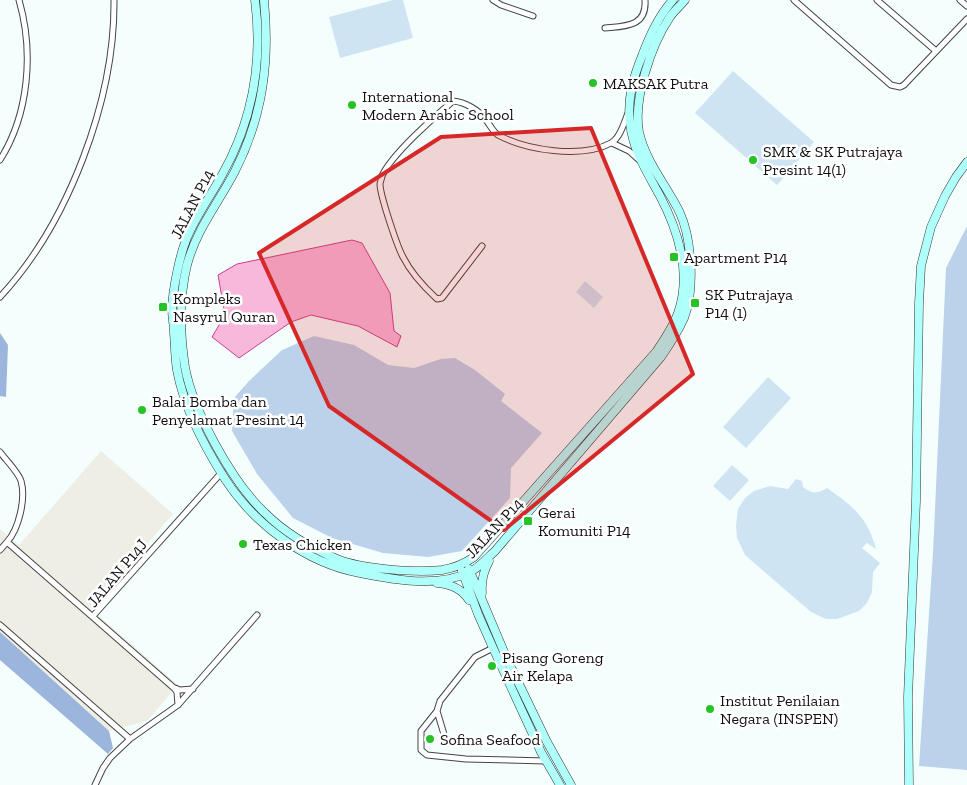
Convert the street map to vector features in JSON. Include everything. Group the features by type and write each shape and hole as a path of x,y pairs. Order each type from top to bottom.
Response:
{"main road":[{"name":"JALAN P14","path":"254,0 258,36 255,80 246,123 223,174 186,241 179,266 172,308 177,369 182,387 196,427 225,470 264,512 302,541 323,553 348,563 393,569 441,570 463,564 474,557 656,352 678,313 682,297 683,276 680,244 672,219 640,162 632,135 629,110 634,75 645,47 654,28 673,0"},
{"name":"JALAN P14","path":"264,0 265,58 263,86 257,117 234,172 208,216 194,245 187,266 181,315 185,367 190,385 225,470 229,485 257,518 297,548 318,560 348,571 391,579 418,580 442,580 467,573 481,565 661,357 673,340 684,316 689,298 688,241 680,214 644,149 639,127 638,108 639,95 653,50 670,18 685,0"},
{"path":"909,785 908,697 916,501 921,266 931,227 945,196 967,162"},
{"path":"484,606 481,585 483,570 495,551"},
{"path":"463,564 547,742 571,785"},
{"path":"467,573 478,614"},
{"path":"418,580 442,583 465,593 478,614 546,761 560,785"}],"street":[{"path":"0,160 9,146 19,122 25,93 26,46 19,0"},
{"path":"0,297 29,260 56,217 90,140 98,115 109,64 114,0"},
{"path":"493,0 501,5 533,16"},
{"path":"605,28 632,26 640,18 645,8 645,0"},
{"path":"794,0 891,85 900,87 967,19"},
{"path":"876,0 936,51"},
{"path":"960,0 967,6"},
{"path":"482,246 442,298 437,299 403,257 388,216 380,184 384,172 402,150 438,113 454,101 468,105 485,118 496,134 521,145 549,150 574,151 592,149 612,143 618,135 629,110"},
{"path":"612,143 629,151 640,162"},
{"path":"0,452 21,480 22,502 13,535 0,550"},
{"name":"JALAN P14J","path":"174,688 93,616 225,470"},
{"path":"7,542 93,616"},
{"path":"94,785 110,758 130,739 178,705 257,615"},
{"path":"0,625 130,739"},
{"path":"493,648 480,654 470,662 440,701 437,711 421,731 421,750 427,755 466,760 546,761"},
{"path":"174,688 180,690 193,689"},
{"path":"174,688 177,692 178,705"},
{"path":"437,711 446,741"}],"highlighted area":[{"path":"591,128 693,374 504,530 329,406 259,253 441,137"}],"shaded area":[{"path":"393,0 403,0 413,38 340,58 329,17"},
{"path":"733,71 814,142 777,185 695,113"},
{"path":"967,226 967,770 919,766 933,553 946,268"},
{"path":"352,240 362,243 390,293 394,331 401,336 397,347 358,326 311,315 291,322 239,358 212,337 225,315 218,275 237,264"},
{"path":"585,281 603,297 594,308 576,292"},
{"path":"0,333 8,345 6,397 0,396"},
{"path":"314,336 354,345 388,365 414,368 441,359 455,358 475,370 505,394 501,401 542,433 511,468 510,498 462,551 428,557 383,553 332,538 293,518 257,474 232,431 234,398 282,350"},
{"path":"768,377 791,398 746,448 723,427"},
{"path":"101,451 173,514 91,609 178,685 147,721 109,731 0,632 0,529 19,545"},
{"path":"732,465 749,480 730,501 713,486"},
{"path":"796,479 802,481 803,487 812,492 827,488 852,507 869,529 876,549 867,543 862,548 880,563 873,572 872,592 867,603 859,611 837,619 826,619 811,612 745,555 737,538 736,526 738,509 745,498 754,491 770,486 788,489"},
{"path":"0,632 109,731 113,748 108,754 0,660"}],"place":[{"name":"MAKSAK Putra","path":"593,83"},
{"name":"International Modern Arabic School","path":"352,105"},
{"name":"SMK & SK Putrajaya Presint 14(1)","path":"753,160"},
{"name":"Apartment P14","path":"674,257"},
{"name":"SK Putrajaya P14 (1)","path":"695,303"},
{"name":"Kompleks Nasyrul Quran","path":"163,307"},
{"name":"Balai Bomba dan Penyelamat Presint 14","path":"142,410"},
{"name":"Gerai Komuniti P14","path":"528,521"},
{"name":"Texas Chicken","path":"243,544"},
{"name":"Pisang Goreng Air Kelapa","path":"492,666"},
{"name":"Institut Penilaian Negara (INSPEN)","path":"710,709"},
{"name":"Sofina Seafood","path":"430,739"}]}
